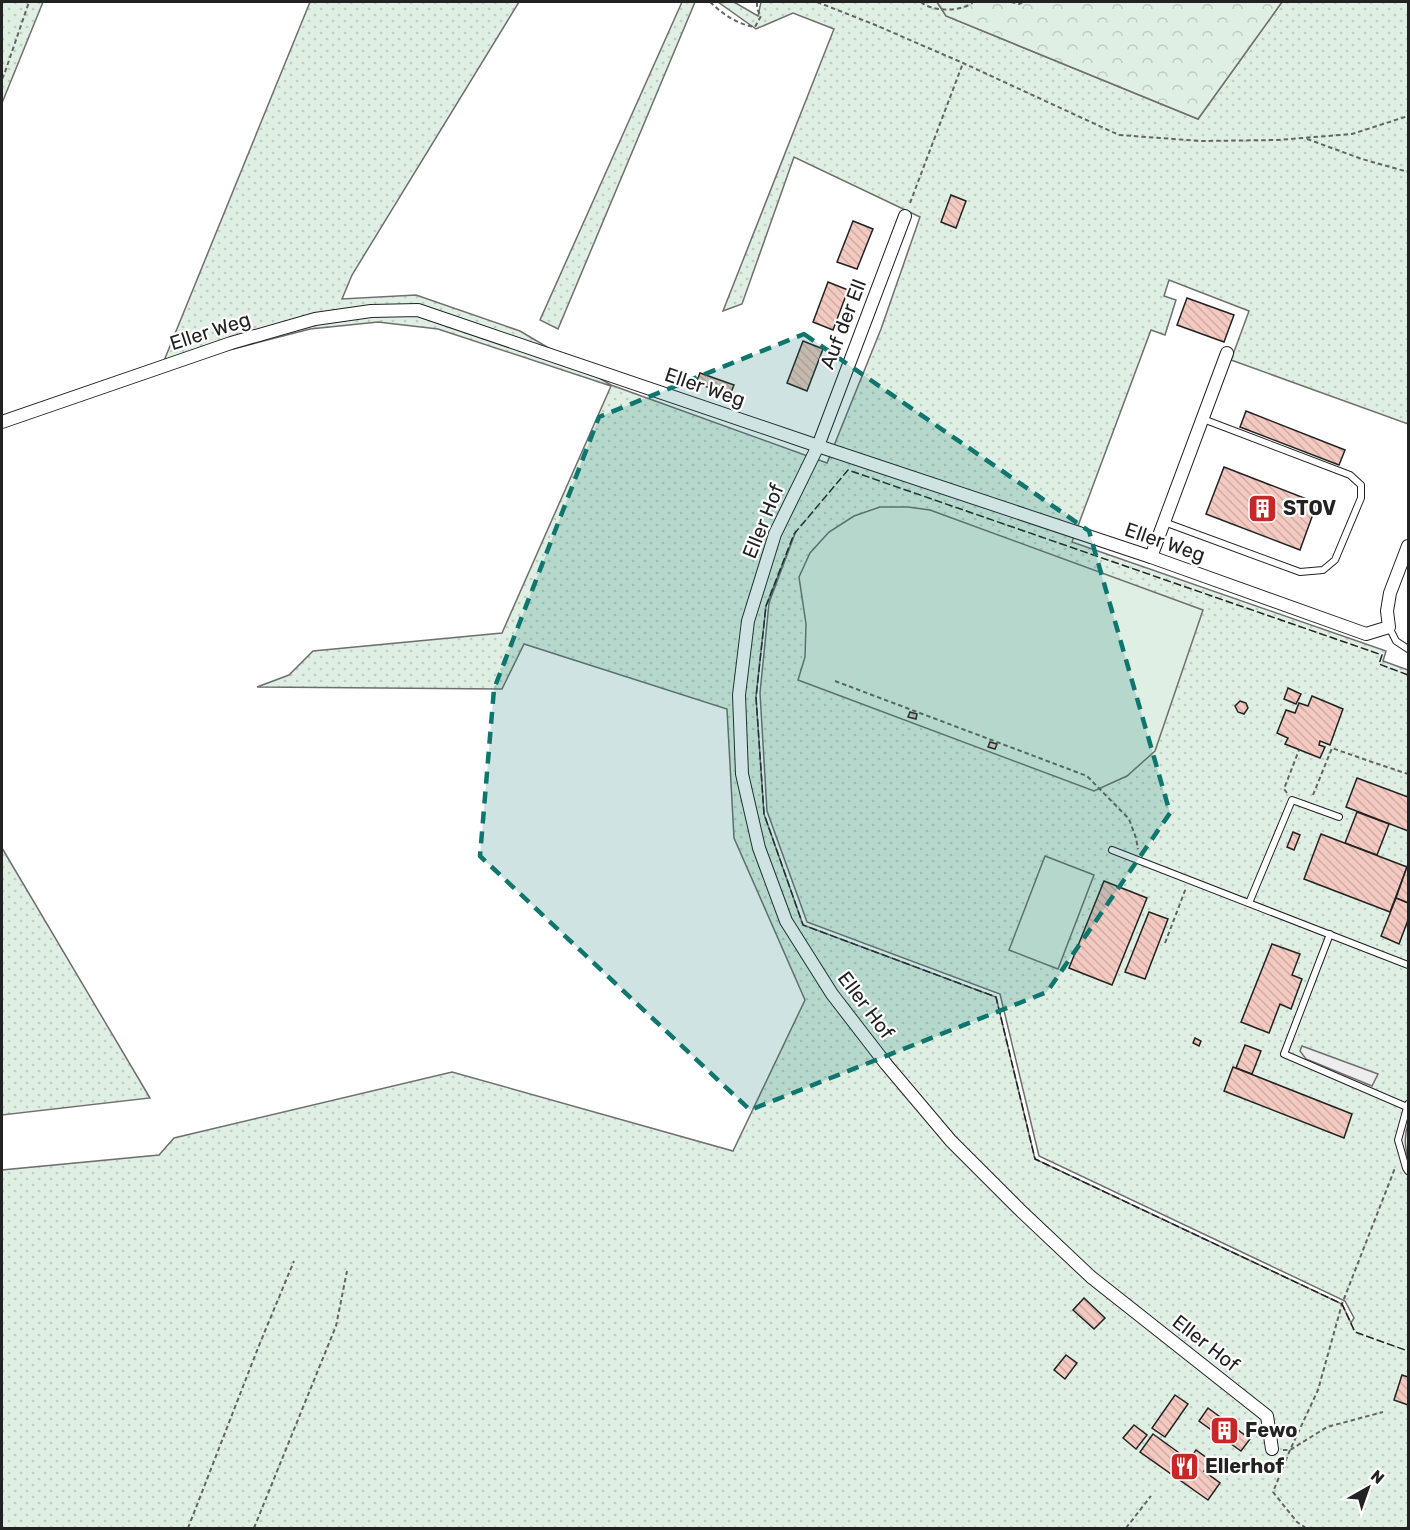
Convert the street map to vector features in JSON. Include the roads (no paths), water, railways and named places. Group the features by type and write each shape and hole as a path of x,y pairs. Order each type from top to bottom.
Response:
{"street":[{"name":"Auf der Ell","path":"818,446 905,216"},
{"name":"Eller Weg","path":"2,422 231,343 315,319 371,310 418,310 1151,556 1366,634 1389,627"},
{"path":"1151,556 1227,353"},
{"name":"Eller Hof","path":"818,446 775,534 748,621 739,694 741,774 759,848 786,921 832,994 886,1064 951,1141 1091,1277 1267,1416 1272,1449"},
{"path":"1389,627 1387,611 1390,593 1408,546"}],"lane":[{"path":"1164,522 1300,572 1323,570 1335,560 1362,498 1361,485 1350,475 1202,419"},
{"path":"1389,627 1396,641 1408,649"},
{"path":"1249,903 1292,800 1339,817"},
{"path":"1112,850 1408,964"},
{"path":"1330,934 1284,1054 1408,1105 1398,1140 1408,1171"}],"place":[{"name":"STOV","path":"1262,508"},
{"name":"Fewo","path":"1224,1430"},
{"name":"Ellerhof","path":"1184,1466"}]}
